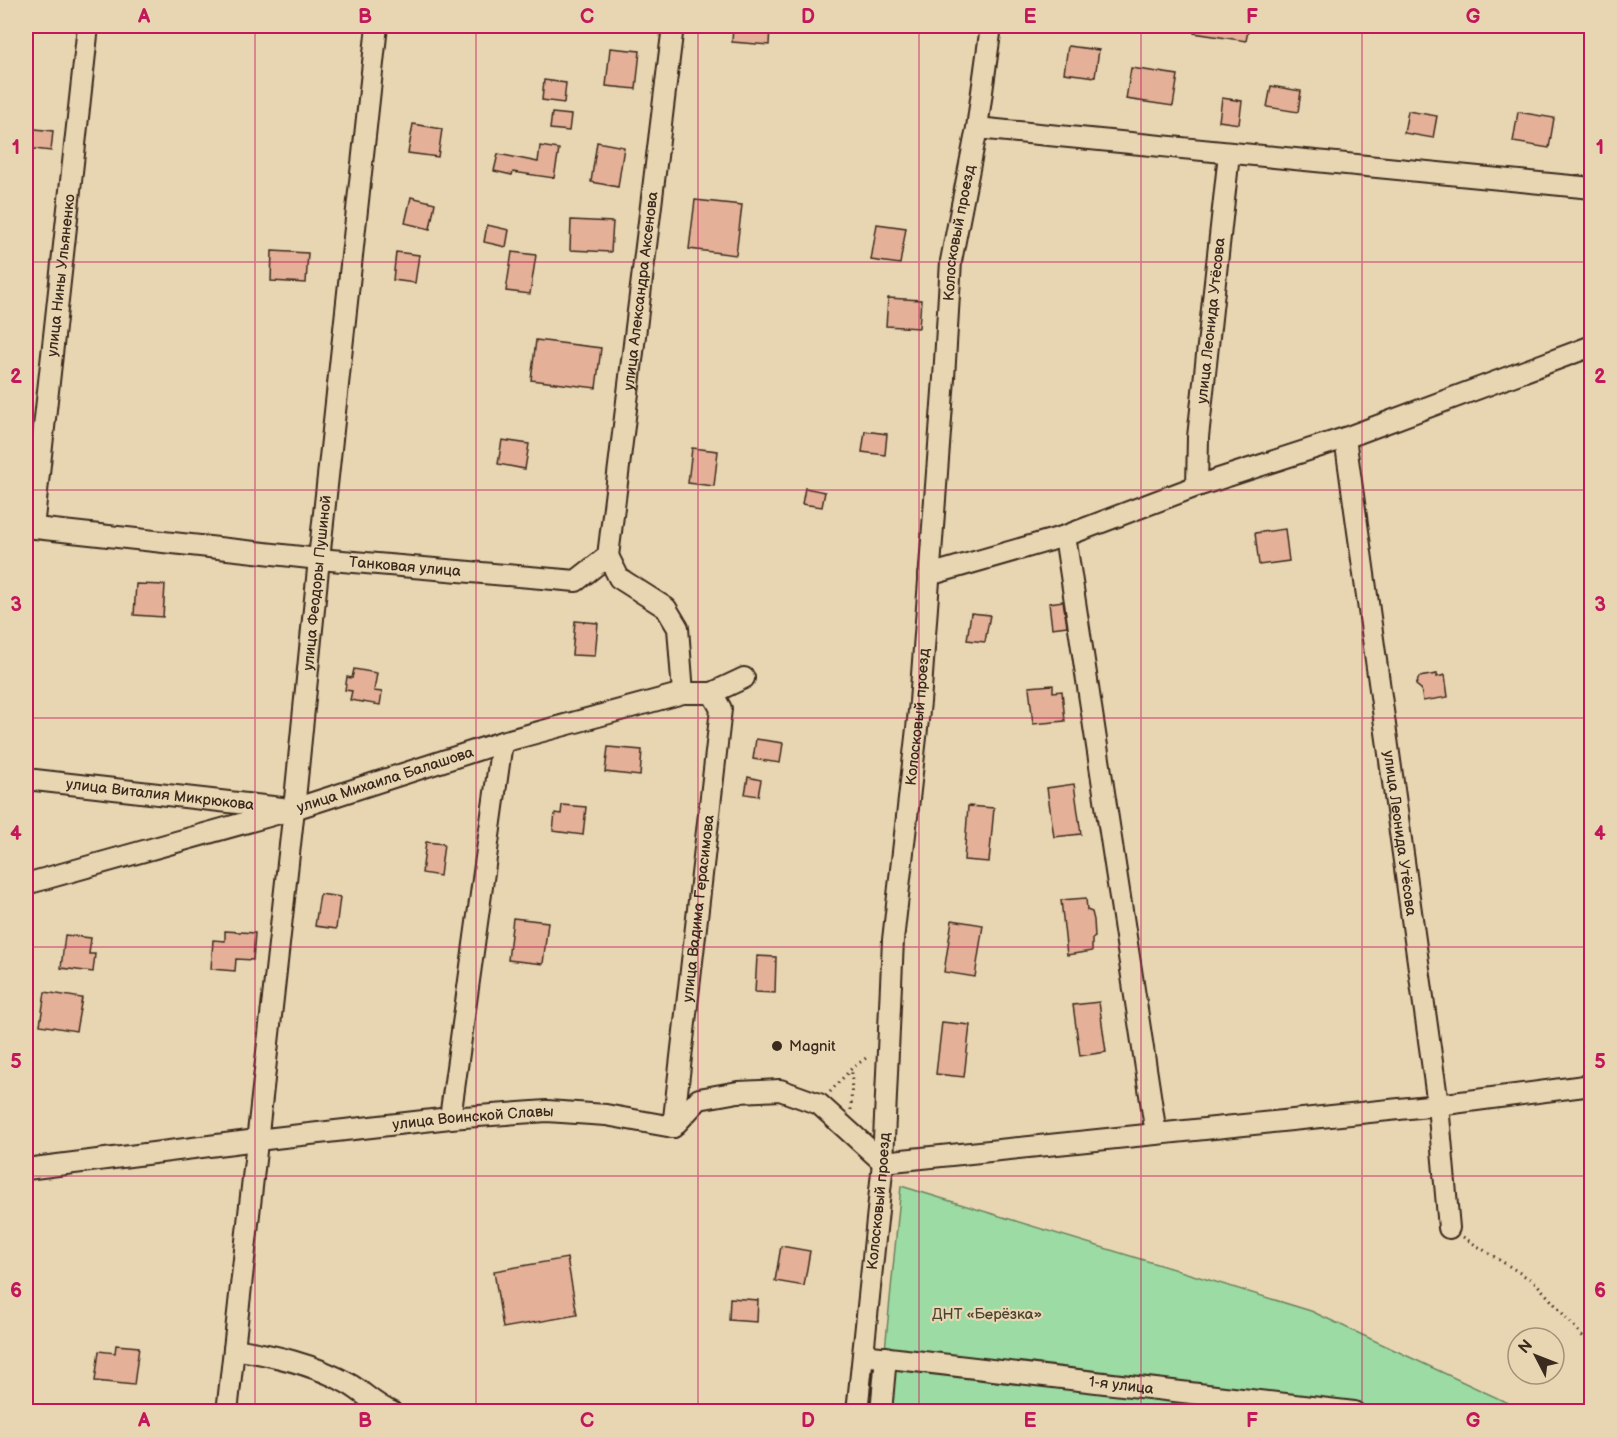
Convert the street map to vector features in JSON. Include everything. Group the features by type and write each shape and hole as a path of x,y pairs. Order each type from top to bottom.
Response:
{"street":[{"name":"улица Нины Ульяненко","path":"29,527 88,26"},
{"name":"улица Феодоры Пушиной","path":"227,1412 377,26"},
{"name":"улица Александра Аксенова","path":"608,556 673,26"},
{"name":"Колосковый проезд","path":"857,1412 883,1162 893,940 920,702 951,261 977,128 991,26"},
{"path":"977,128 1592,188"},
{"name":"улица Леонида Утёсова","path":"1197,486 1198,437 1229,154"},
{"path":"929,575 1065,536 1197,486 1345,438 1592,346"},
{"name":"улица Леонида Утёсова","path":"1345,438 1438,1105 1449,1228"},
{"name":"Танковая улица","path":"29,527 319,559 576,581 608,556"},
{"path":"1065,536 1156,1134"},
{"path":"608,556 619,578 666,608 678,628 683,693"},
{"name":"улица Михаила Балашова","path":"26,884 294,809 502,742 683,693 712,693 744,678"},
{"name":"улица Вадима Герасимова","path":"673,1127 721,709 712,693"},
{"path":"450,1118 502,742"},
{"name":"улица Виталия Микрюкова","path":"26,779 294,809"},
{"path":"673,1127 699,1099 738,1092 780,1090 819,1104 883,1162 1438,1105 1592,1085"},
{"name":"улица Воинской Славы","path":"26,1169 450,1118 547,1111 606,1114 673,1127"},
{"path":"234,1349 271,1354 308,1366 348,1383 392,1412"},
{"name":"1-я улица","path":"862,1355 1354,1412"},
{"path":"881,1412 886,1358"}],"path":[{"path":"819,1104 852,1068 888,1044"},
{"path":"850,1133 852,1068"},
{"path":"1449,1228 1536,1283 1592,1347"}],"green space":[{"name":"ДНТ «Берёзка»","path":"901,1186 1311,1311 1506,1402 1511,1411 879,1412"}],"building":[{"path":"733,26 770,26 769,45 732,42"},
{"path":"1195,26 1249,26 1246,41 1194,33"},
{"path":"1068,46 1099,50 1095,77 1064,73"},
{"path":"610,48 640,51 636,89 606,86"},
{"path":"1131,68 1178,75 1173,106 1126,99"},
{"path":"544,80 566,83 564,103 542,100"},
{"path":"1271,86 1301,91 1298,112 1267,107"},
{"path":"1222,98 1242,101 1239,124 1219,121"},
{"path":"1408,111 1437,116 1433,138 1404,133"},
{"path":"1518,112 1554,118 1549,148 1513,142"},
{"path":"552,113 571,115 569,131 550,129"},
{"path":"413,124 442,129 438,157 408,153"},
{"path":"26,128 53,131 51,151 26,148"},
{"path":"597,142 624,147 618,187 591,182"},
{"path":"540,146 559,149 554,178 513,172 512,175 494,171 498,154 538,162"},
{"path":"411,197 435,203 430,229 405,223"},
{"path":"695,200 742,205 736,255 689,249"},
{"path":"571,220 613,222 611,252 570,250"},
{"path":"877,224 906,228 900,264 871,260"},
{"path":"487,225 509,230 506,247 484,242"},
{"path":"272,251 308,253 306,283 271,281"},
{"path":"396,252 419,255 415,283 393,280"},
{"path":"512,252 536,255 530,294 506,291"},
{"path":"888,298 921,300 919,328 886,326"},
{"path":"536,340 601,348 596,388 531,380"},
{"path":"865,431 887,434 885,455 862,452"},
{"path":"502,440 529,444 525,469 498,464"},
{"path":"692,448 718,451 714,486 688,483"},
{"path":"805,488 825,492 822,507 802,504"},
{"path":"1285,529 1289,561 1259,565 1255,533"},
{"path":"136,584 165,585 163,617 134,615"},
{"path":"1063,601 1067,626 1052,628 1049,603"},
{"path":"971,613 990,615 985,642 967,640"},
{"path":"575,621 598,623 595,656 572,655"},
{"path":"354,669 377,673 374,691 382,692 380,705 350,700 352,691 345,690 347,677 352,678"},
{"path":"1437,674 1437,677 1445,675 1448,697 1423,701 1421,689 1416,685 1419,677"},
{"path":"1053,685 1053,692 1062,691 1065,721 1033,724 1029,687"},
{"path":"756,739 783,743 780,763 753,759"},
{"path":"608,747 642,750 640,776 605,772"},
{"path":"748,777 761,780 758,796 745,794"},
{"path":"1074,784 1081,834 1054,837 1047,788"},
{"path":"562,805 586,807 583,835 553,831 555,813 561,814"},
{"path":"968,806 994,808 989,862 964,860"},
{"path":"426,842 444,844 440,876 422,873"},
{"path":"320,894 340,897 336,929 315,926"},
{"path":"1086,898 1087,910 1092,912 1094,920 1095,937 1092,939 1092,951 1067,955 1061,900"},
{"path":"513,918 548,922 543,964 508,960"},
{"path":"952,920 983,925 975,977 944,972"},
{"path":"225,931 255,933 253,960 236,959 235,971 211,969 213,940 225,941"},
{"path":"65,935 91,938 89,954 95,954 93,972 61,968"},
{"path":"757,956 776,957 775,993 755,992"},
{"path":"45,992 82,998 76,1031 40,1025"},
{"path":"1099,1002 1106,1052 1080,1056 1073,1005"},
{"path":"942,1022 970,1025 964,1077 936,1074"},
{"path":"781,1246 810,1251 804,1286 775,1281"},
{"path":"567,1258 577,1315 503,1328 494,1271"},
{"path":"730,1298 758,1300 757,1322 729,1320"},
{"path":"116,1345 139,1347 134,1385 95,1381 99,1351 115,1353"}],"place":[{"name":"Magnit","path":"777,1046"}]}
